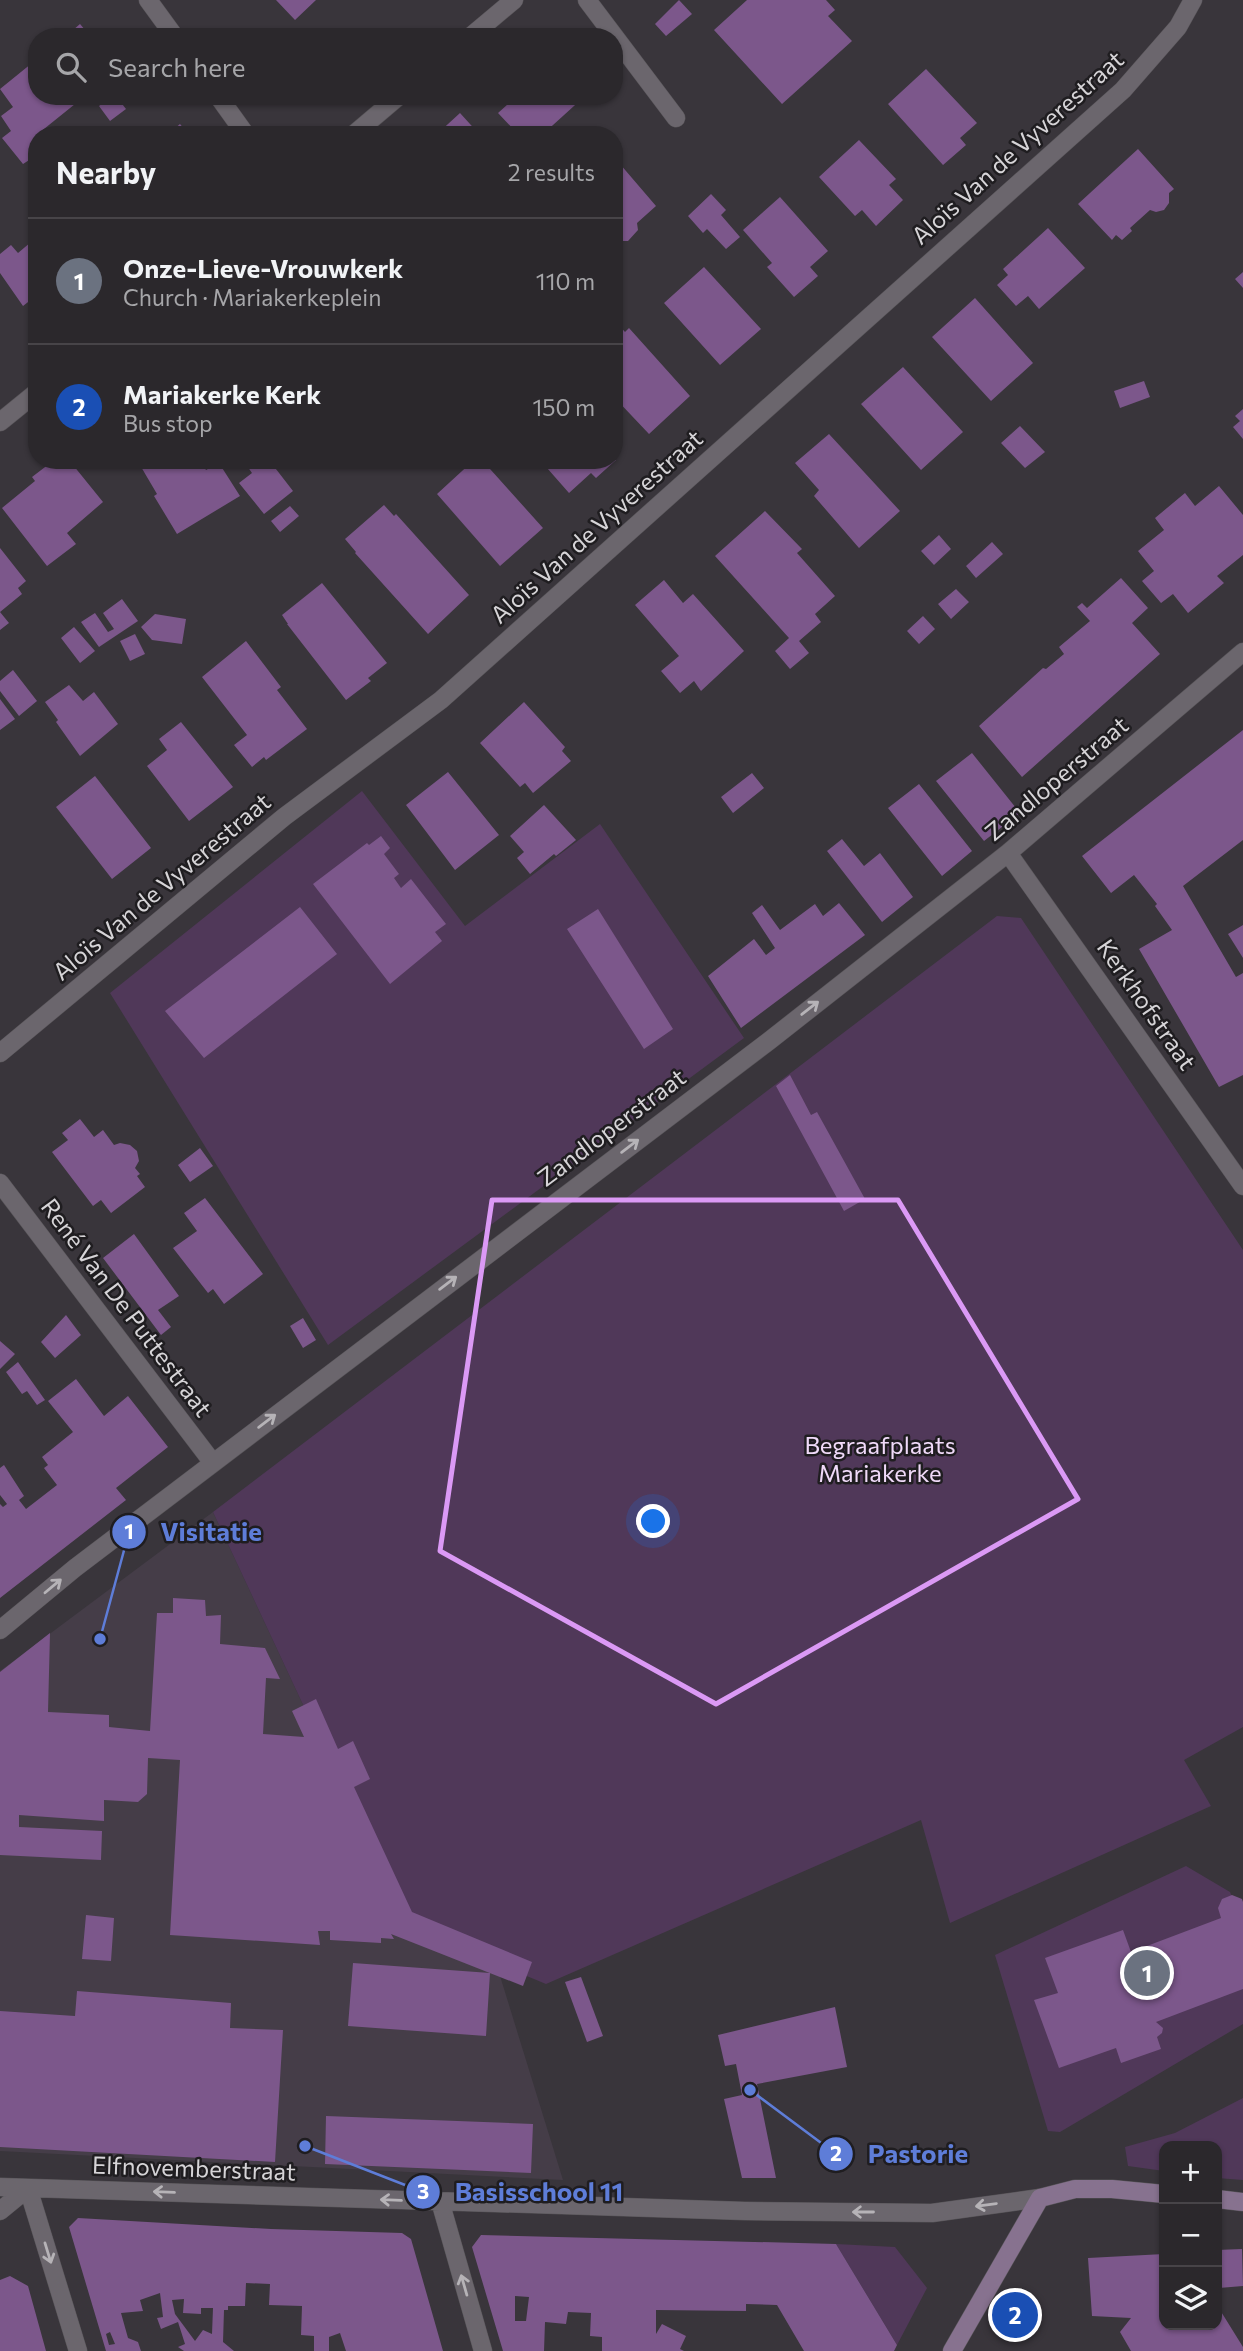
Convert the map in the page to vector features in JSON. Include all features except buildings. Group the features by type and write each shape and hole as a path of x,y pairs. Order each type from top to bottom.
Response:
{"street":[{"path":"148,0 168,28"},
{"path":"481,28 514,0"},
{"path":"587,0 608,28"},
{"name":"Aloïs Van de Vyverestraat","path":"0,1054 284,817 441,700 1123,90 1178,27 1193,0"},
{"path":"623,48 676,118"},
{"path":"224,105 240,126"},
{"path":"364,126 388,105"},
{"path":"0,422 28,399"},
{"name":"Zandloperstraat","path":"0,1630 75,1568 733,1069 1008,853 1243,652"},
{"name":"Kerkhofstraat","path":"1008,853 1243,1186"},
{"name":"René Van De Puttestraat","path":"0,1184 213,1463"},
{"name":"Elfnovemberstraat","path":"0,2187 745,2211 932,2213 1040,2198"},
{"path":"0,2211 28,2188 78,2351"},
{"path":"953,2351 1040,2198 1075,2189 1159,2194"},
{"path":"1222,2200 1243,2202"},
{"path":"440,2201 483,2351"}],"highlighted area":[{"path":"492,1200 898,1200 1078,1499 716,1704 440,1551"}],"shaded area":[{"path":"213,1512 305,1709 496,1963 563,2180 0,2151 0,1671"}],"green space":[{"path":"362,791 465,926 600,824 744,1038 328,1345 110,993"},
{"name":"Begraafplaats Mariakerke","path":"997,916 1021,918 1243,1250 1243,1727 1184,1760 1211,1806 950,1923 921,1820 546,1984 396,1922 305,1709 213,1512"},
{"path":"1186,1866 1230,1892 1243,1921 1243,2024 1060,2132 1048,2131 995,1955"},
{"path":"1243,2098 1243,2180 1222,2178 1222,2141 1159,2141 1159,2170 1128,2166 1125,2147 1175,2133"},
{"path":"836,2244 895,2247 927,2288 897,2345"}],"place":[{"name":"Visitatie","path":"100,1639"},
{"name":"Onze-Lieve-Vrouwkerk","path":"1147,1973"},
{"name":"Pastorie","path":"750,2090"},
{"name":"Basisschool 11","path":"305,2146"},
{"name":"Mariakerke Kerk","path":"1015,2315"}]}
